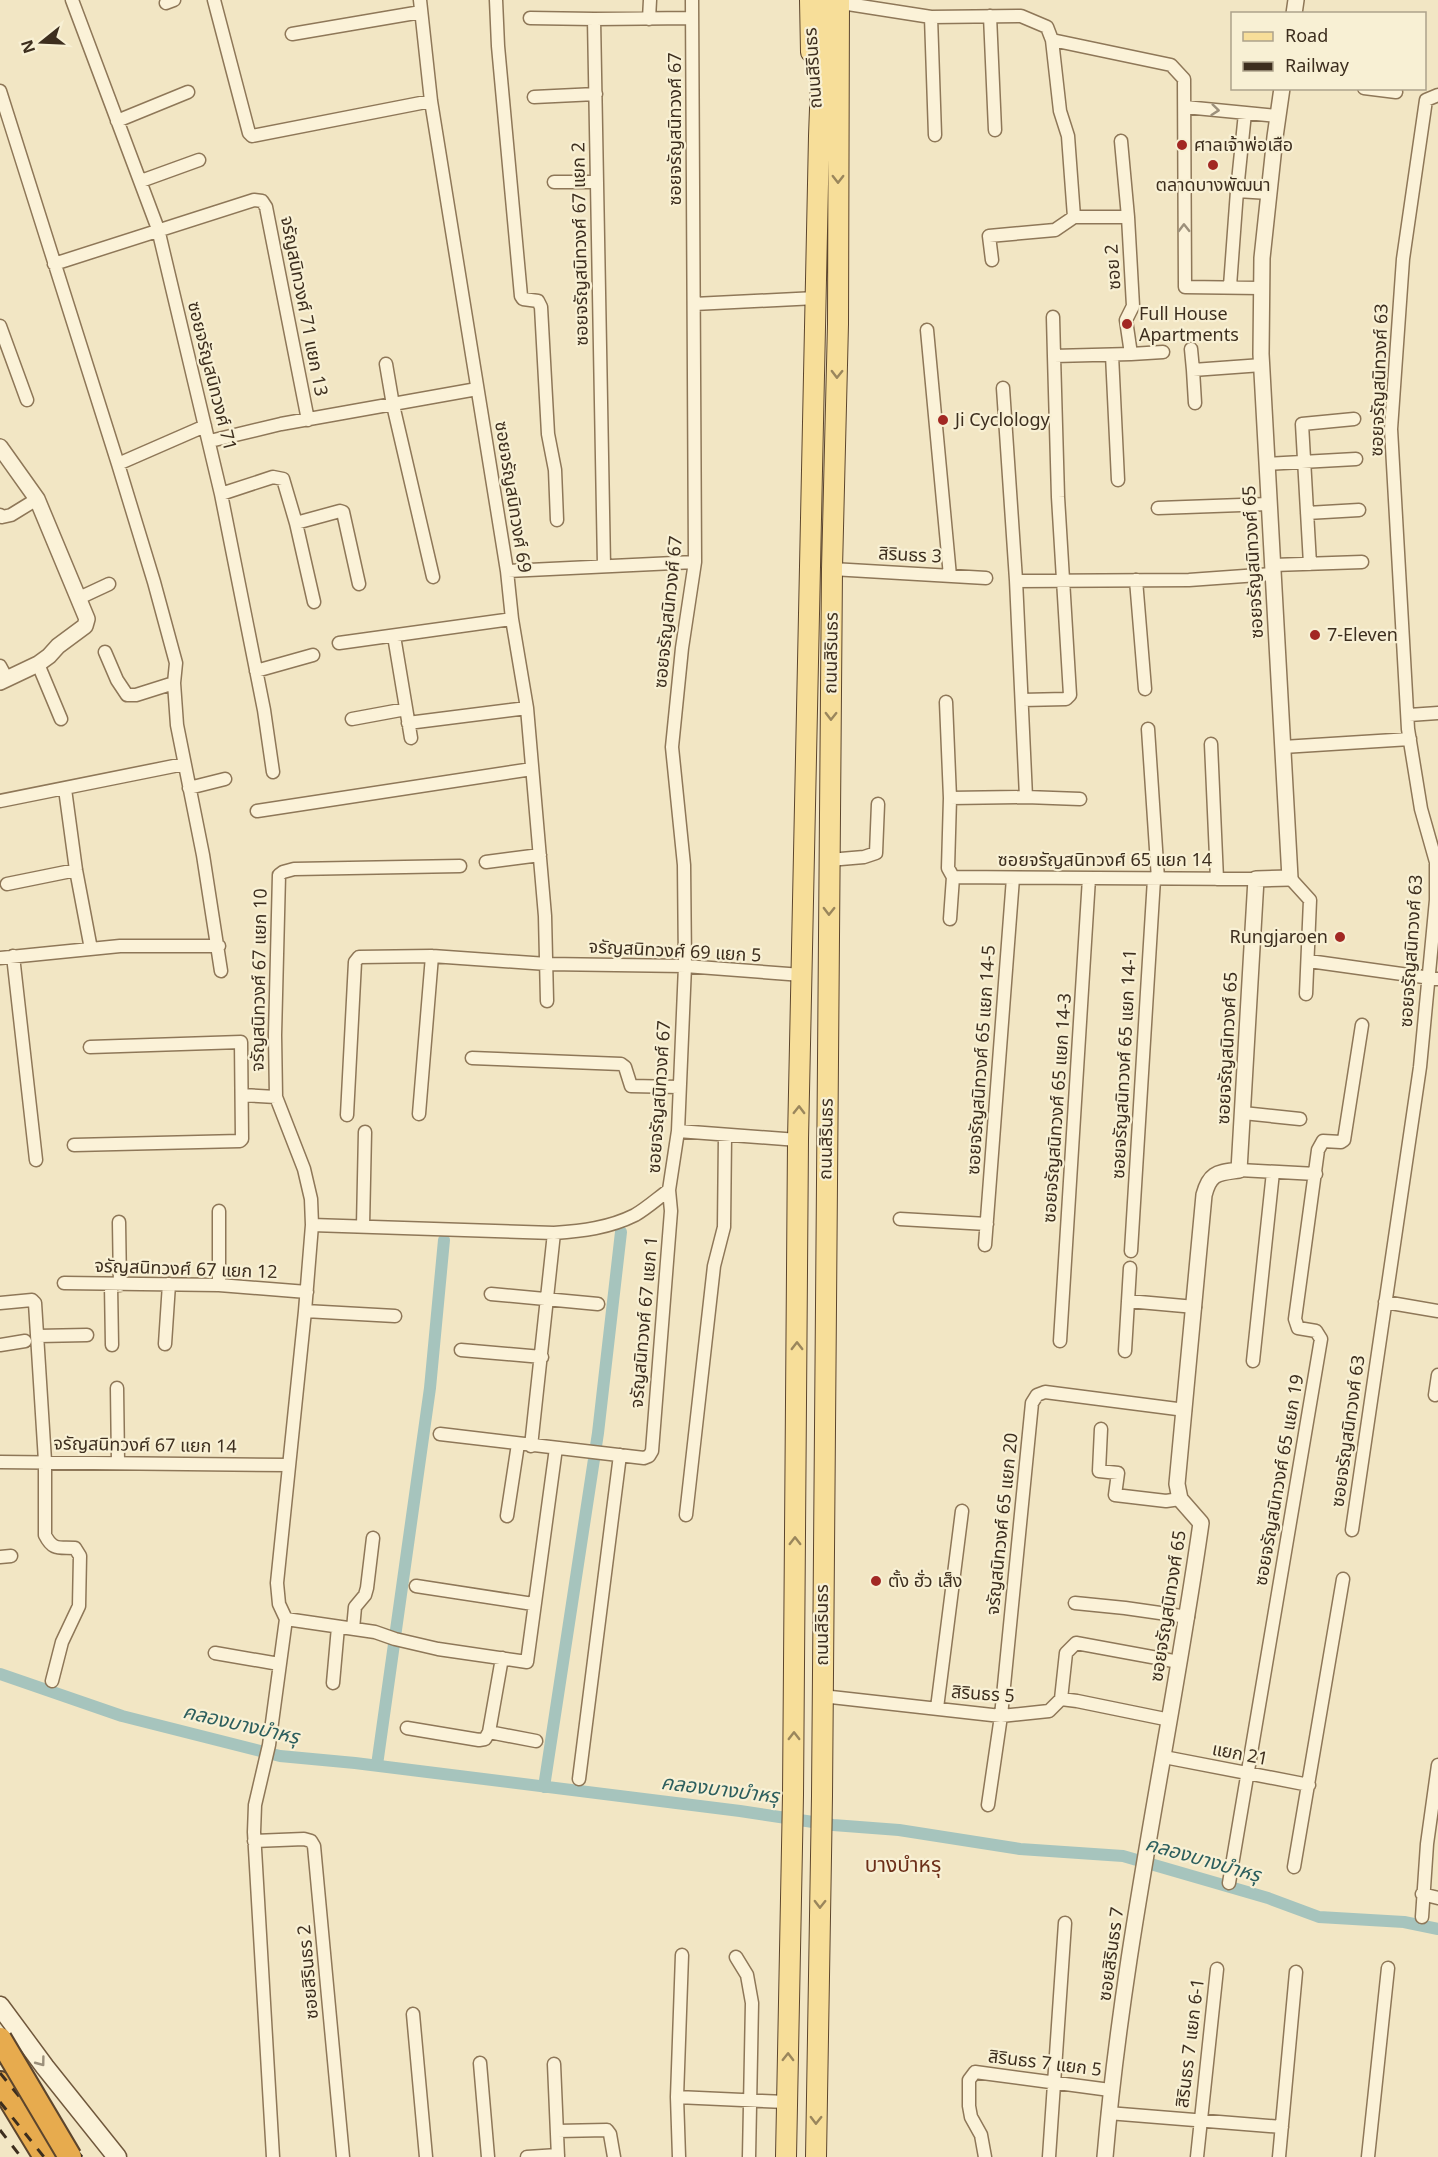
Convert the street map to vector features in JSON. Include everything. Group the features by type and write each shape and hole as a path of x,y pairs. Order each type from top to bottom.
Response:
{"highway":[{"path":"0,2039 70,2157"},
{"path":"0,2082 45,2157"}],"main road":[{"name":"ถนนสิรินธร","path":"810,0 811,53 819,136"},
{"name":"ถนนสิรินธร","path":"786,2157 793,1839 798,1140 819,136 824,0"},
{"name":"ถนนสิรินธร","path":"816,2157 822,1796 832,569 838,336 838,120 845,1"},
{"path":"798,1252 825,1254"},
{"path":"797,1273 825,1276"},
{"path":"2,2009 117,2157"}],"street":[{"name":"ซอยจรัญสนิทวงศ์ 71","path":"72,0 158,229 210,441 256,671 273,772"},
{"path":"214,0 249,133 252,136 431,101"},
{"path":"496,0 498,46 521,297 538,301 541,307 548,434 555,470 558,520"},
{"path":"649,18 650,0"},
{"name":"ซอยจรัญสนิทวงศ์ 67","path":"669,1190 678,1131 685,966 684,865 672,747 682,648 695,562 692,0"},
{"path":"845,1 931,16 1021,16 1047,27 1052,40 1060,111 1068,136 1074,217 1055,230 989,236 992,260"},
{"path":"292,34 420,6"},
{"name":"ซอยจรัญสนิทวงศ์ 69","path":"420,6 431,101 527,708 540,855 547,1001"},
{"path":"931,16 935,135"},
{"path":"990,16 995,130"},
{"path":"530,18 692,18"},
{"name":"ซอยจรัญสนิทวงศ์ 67 แยก 2","path":"594,19 604,566"},
{"path":"1052,40 1171,65 1184,79 1185,286 1261,288"},
{"name":"ซอยจรัญสนิทวงศ์ 65","path":"1282,90 1269,193 1261,288 1262,365 1290,878"},
{"path":"1380,90 1396,92"},
{"path":"0,91 118,464 176,663 174,683 177,724 203,855 219,946 221,971"},
{"path":"117,121 188,92"},
{"path":"534,98 596,94"},
{"name":"ซอยจรัญสนิทวงศ์ 63","path":"1352,1530 1433,979 1436,862 1421,809 1410,739 1391,429 1404,248 1426,100 1438,95"},
{"path":"1185,107 1278,116"},
{"path":"1230,286 1245,113"},
{"path":"1121,141 1128,217"},
{"path":"141,182 199,160"},
{"path":"554,182 597,182"},
{"path":"1237,191 1269,193"},
{"name":"จรัญสนิทวงศ์ 71 แยก 13","path":"158,229 254,200 262,201 266,207 308,420"},
{"name":"ซอย 2","path":"1074,217 1128,217 1133,306 1126,320 1131,354"},
{"path":"54,264 158,229"},
{"path":"694,304 816,298"},
{"path":"1022,700 1066,699 1070,694 1056,456 1053,316"},
{"path":"0,327 27,400"},
{"path":"927,330 950,576"},
{"path":"1191,349 1195,403"},
{"path":"1054,357 1163,352"},
{"path":"1112,355 1118,480"},
{"path":"386,364 393,405 433,577"},
{"path":"1193,370 1262,365"},
{"path":"1004,388 1026,797"},
{"path":"210,441 281,424 477,389"},
{"path":"1310,564 1302,424 1354,419"},
{"path":"118,464 205,426"},
{"path":"0,447 37,499 87,619 85,627 38,664 2,676"},
{"path":"1267,464 1356,459"},
{"path":"221,494 273,477 281,477 296,523 315,602"},
{"path":"0,515 9,516 37,499"},
{"path":"1158,508 1269,504"},
{"path":"1307,513 1359,510"},
{"path":"296,523 343,512 359,584"},
{"path":"507,571 695,562"},
{"path":"1016,581 1189,580 1310,564 1362,562"},
{"name":"สิรินธร 3","path":"832,569 986,578"},
{"path":"1136,580 1145,689"},
{"path":"79,598 109,584"},
{"path":"339,643 512,619"},
{"path":"394,636 411,738"},
{"path":"105,652 117,680 127,695 136,695 174,683"},
{"path":"256,671 313,655"},
{"path":"38,664 61,719"},
{"path":"946,702 950,798 948,868 953,877 950,919"},
{"path":"408,723 527,708"},
{"path":"352,719 406,709"},
{"path":"1409,715 1438,713"},
{"name":"ซอยจรัญสนิทวงศ์ 65 แยก 14-1","path":"1131,1251 1156,879 1148,729"},
{"path":"1283,747 1410,739"},
{"path":"1211,744 1217,879"},
{"path":"0,801 184,764"},
{"path":"257,811 532,769"},
{"path":"189,788 225,779"},
{"path":"65,789 76,870 91,949"},
{"path":"950,798 1026,797 1080,800"},
{"path":"829,860 864,857 876,853 878,804"},
{"path":"486,862 540,855"},
{"name":"จรัญสนิทวงศ์ 67 แยก 10","path":"286,1619 279,1604 277,1583 312,1225 311,1199 304,1169 276,1097 275,1035 279,875 294,869 460,866"},
{"path":"7,884 76,870"},
{"name":"ซอยจรัญสนิทวงศ์ 65 แยก 14","path":"953,877 1256,879"},
{"name":"ซอยจรัญสนิทวงศ์ 65 แยก 14-5","path":"985,1245 1013,878"},
{"name":"ซอยจรัญสนิทวงศ์ 65 แยก 14-3","path":"1060,1341 1089,878"},
{"path":"1256,879 1290,878 1310,900 1306,994"},
{"name":"ซอยจรัญสนิทวงศ์ 65","path":"1239,1170 1256,879"},
{"path":"36,1160 6,957 120,946 219,946"},
{"path":"419,1114 432,956"},
{"name":"จรัญสนิทวงศ์ 69 แยก 5","path":"347,1115 355,962 359,957 432,956 547,964 685,966 802,975"},
{"path":"1309,961 1433,979"},
{"path":"1101,1429 1099,1471 1118,1473 1115,1495 1166,1501 1180,1499 1177,1484 1204,1195 1208,1183 1212,1176 1239,1170 1316,1174 1320,1145 1323,1141 1341,1142 1346,1136 1362,1025"},
{"path":"74,1145 240,1141 242,1139 242,1044 240,1042 90,1047"},
{"path":"472,1058 621,1064 625,1067 631,1086 679,1087"},
{"path":"242,1095 276,1097"},
{"path":"1243,1113 1300,1119"},
{"path":"678,1131 798,1140"},
{"path":"363,1226 365,1132"},
{"path":"686,1515 714,1266 724,1227 725,1136"},
{"path":"1253,1361 1273,1172"},
{"name":"ซอยจรัญสนิทวงศ์ 65 แยก 19","path":"1229,1884 1321,1339 1316,1331 1298,1328 1295,1319 1316,1174"},
{"path":"312,1225 554,1233 585,1231 635,1215 669,1190"},
{"name":"จรัญสนิทวงศ์ 67 แยก 1","path":"620,1455 644,1458 652,1451 670,1223 669,1190"},
{"path":"219,1211 219,1285"},
{"path":"900,1219 987,1224"},
{"path":"112,1345 119,1222"},
{"path":"507,1516 542,1357 554,1233"},
{"path":"1125,1351 1130,1268"},
{"name":"จรัญสนิทวงศ์ 67 แยก 12","path":"64,1283 219,1285 307,1292"},
{"path":"165,1344 169,1284"},
{"path":"490,1294 598,1304"},
{"path":"0,1303 23,1299 34,1301 45,1461 45,1535 49,1544 54,1547 75,1548 80,1556 78,1606 62,1642 52,1681"},
{"path":"1128,1301 1195,1306"},
{"path":"1385,1302 1438,1311"},
{"path":"305,1311 395,1316"},
{"path":"38,1336 87,1335"},
{"path":"0,1345 25,1341"},
{"path":"461,1350 542,1357"},
{"path":"1435,1395 1438,1375"},
{"path":"117,1388 118,1462"},
{"name":"จรัญสนิทวงศ์ 65 แยก 20","path":"988,1805 1001,1716 1032,1403 1037,1395 1045,1392 1185,1410"},
{"path":"440,1434 620,1455 579,1779"},
{"path":"273,2157 254,1841 255,1804 269,1745 286,1619 353,1629 438,1649 527,1662 533,1604 556,1448"},
{"name":"จรัญสนิทวงศ์ 67 แยก 14","path":"0,1462 289,1465"},
{"name":"ซอยจรัญสนิทวงศ์ 65","path":"1164,1757 1188,1617 1201,1523 1180,1499"},
{"path":"937,1708 962,1511"},
{"path":"353,1629 355,1607 362,1600 367,1588 373,1538"},
{"path":"1294,1867 1343,1578"},
{"path":"416,1586 533,1604"},
{"path":"1075,1603 1188,1617"},
{"path":"333,1683 338,1627"},
{"path":"1170,1720 1060,1699 1066,1653 1076,1644 1179,1662"},
{"path":"215,1653 279,1664"},
{"path":"407,1728 479,1740 485,1739 489,1732 502,1658"},
{"name":"สิรินธร 5","path":"822,1696 1001,1716 1049,1711 1060,1699"},
{"path":"489,1732 536,1741"},
{"name":"แยก 21","path":"1164,1757 1309,1785"},
{"name":"ซอยสิรินธร 7","path":"1105,2157 1110,2090 1142,1874 1164,1757"},
{"path":"1422,1917 1426,1844 1438,1765"},
{"name":"ซอยสิรินธร 2","path":"254,1841 304,1839 311,1841 314,1846 343,2157"},
{"path":"1422,1894 1438,1898"},
{"path":"1049,2157 1065,1923"},
{"path":"680,2157 677,2097 682,1954"},
{"path":"736,1957 747,1975 751,1988 749,2157"},
{"path":"1368,2157 1388,1968"},
{"name":"สิรินธร 7 แยก 6-1","path":"1197,2157 1217,1969"},
{"path":"1279,2157 1296,1972"},
{"path":"413,2014 426,2157"},
{"path":"480,2063 488,2157"},
{"path":"526,2157 558,2156 554,2064"},
{"name":"สิรินธร 7 แยก 5","path":"985,2157 981,2135 971,2117 969,2106 969,2080 975,2072 1110,2090"},
{"path":"677,2097 786,2102"},
{"path":"1108,2113 1282,2127"},
{"path":"557,2131 607,2130 615,2157"}],"waterway":[{"path":"544,1787 598,1433 621,1232"},
{"path":"377,1765 430,1388 444,1240"},
{"name":"คลองบางบำหรุ","path":"0,1674 122,1716 280,1756 355,1763 740,1811 833,1825 899,1830 1020,1849 1123,1856 1268,1898 1319,1917 1404,1922 1438,1929"}],"railway":[{"path":"0,2057 82,2157"},
{"path":"0,2073 69,2157"},
{"path":"0,2102 44,2157"},
{"path":"0,2130 21,2157"}],"place":[{"name":"ศาลเจ้าพ่อเสือ","path":"1182,145"},
{"name":"ตลาดบางพัฒนา","path":"1213,165"},
{"name":"Full House Apartments","path":"1127,324"},
{"name":"Ji Cyclology","path":"943,420"},
{"name":"7-Eleven","path":"1315,635"},
{"name":"Rungjaroen","path":"1340,937"},
{"name":"ตั้ง ฮั่ว เส็ง","path":"876,1581"}],"district":[{"name":"บางบำหรุ","path":"903,1865"}]}
